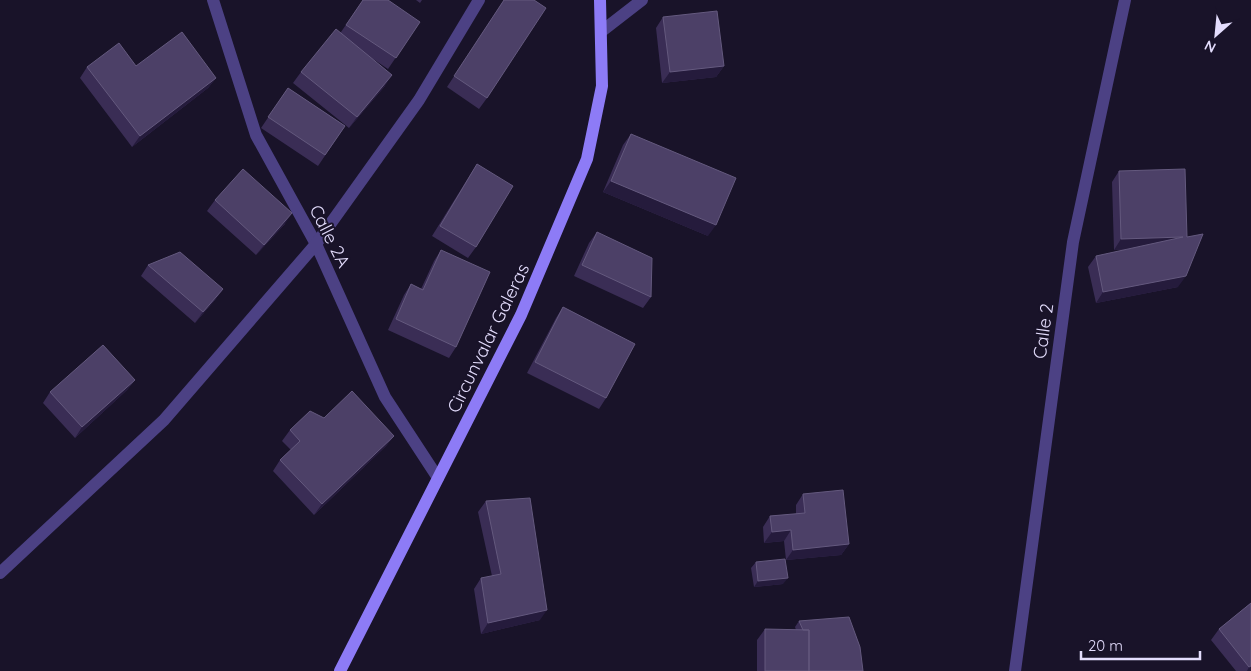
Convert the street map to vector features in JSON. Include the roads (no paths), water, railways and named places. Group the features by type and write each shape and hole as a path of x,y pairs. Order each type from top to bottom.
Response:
{"main road":[{"name":"Circunvalar Galeras","path":"340,671 521,315 587,159 602,86 600,0"}],"street":[{"name":"Calle 2A","path":"213,0 256,135 316,244 385,397 438,478"},
{"path":"0,573 164,420 316,244 419,100 479,0"},
{"path":"602,31 642,0"},
{"name":"Calle 2","path":"1015,671 1073,242 1125,0"}]}
